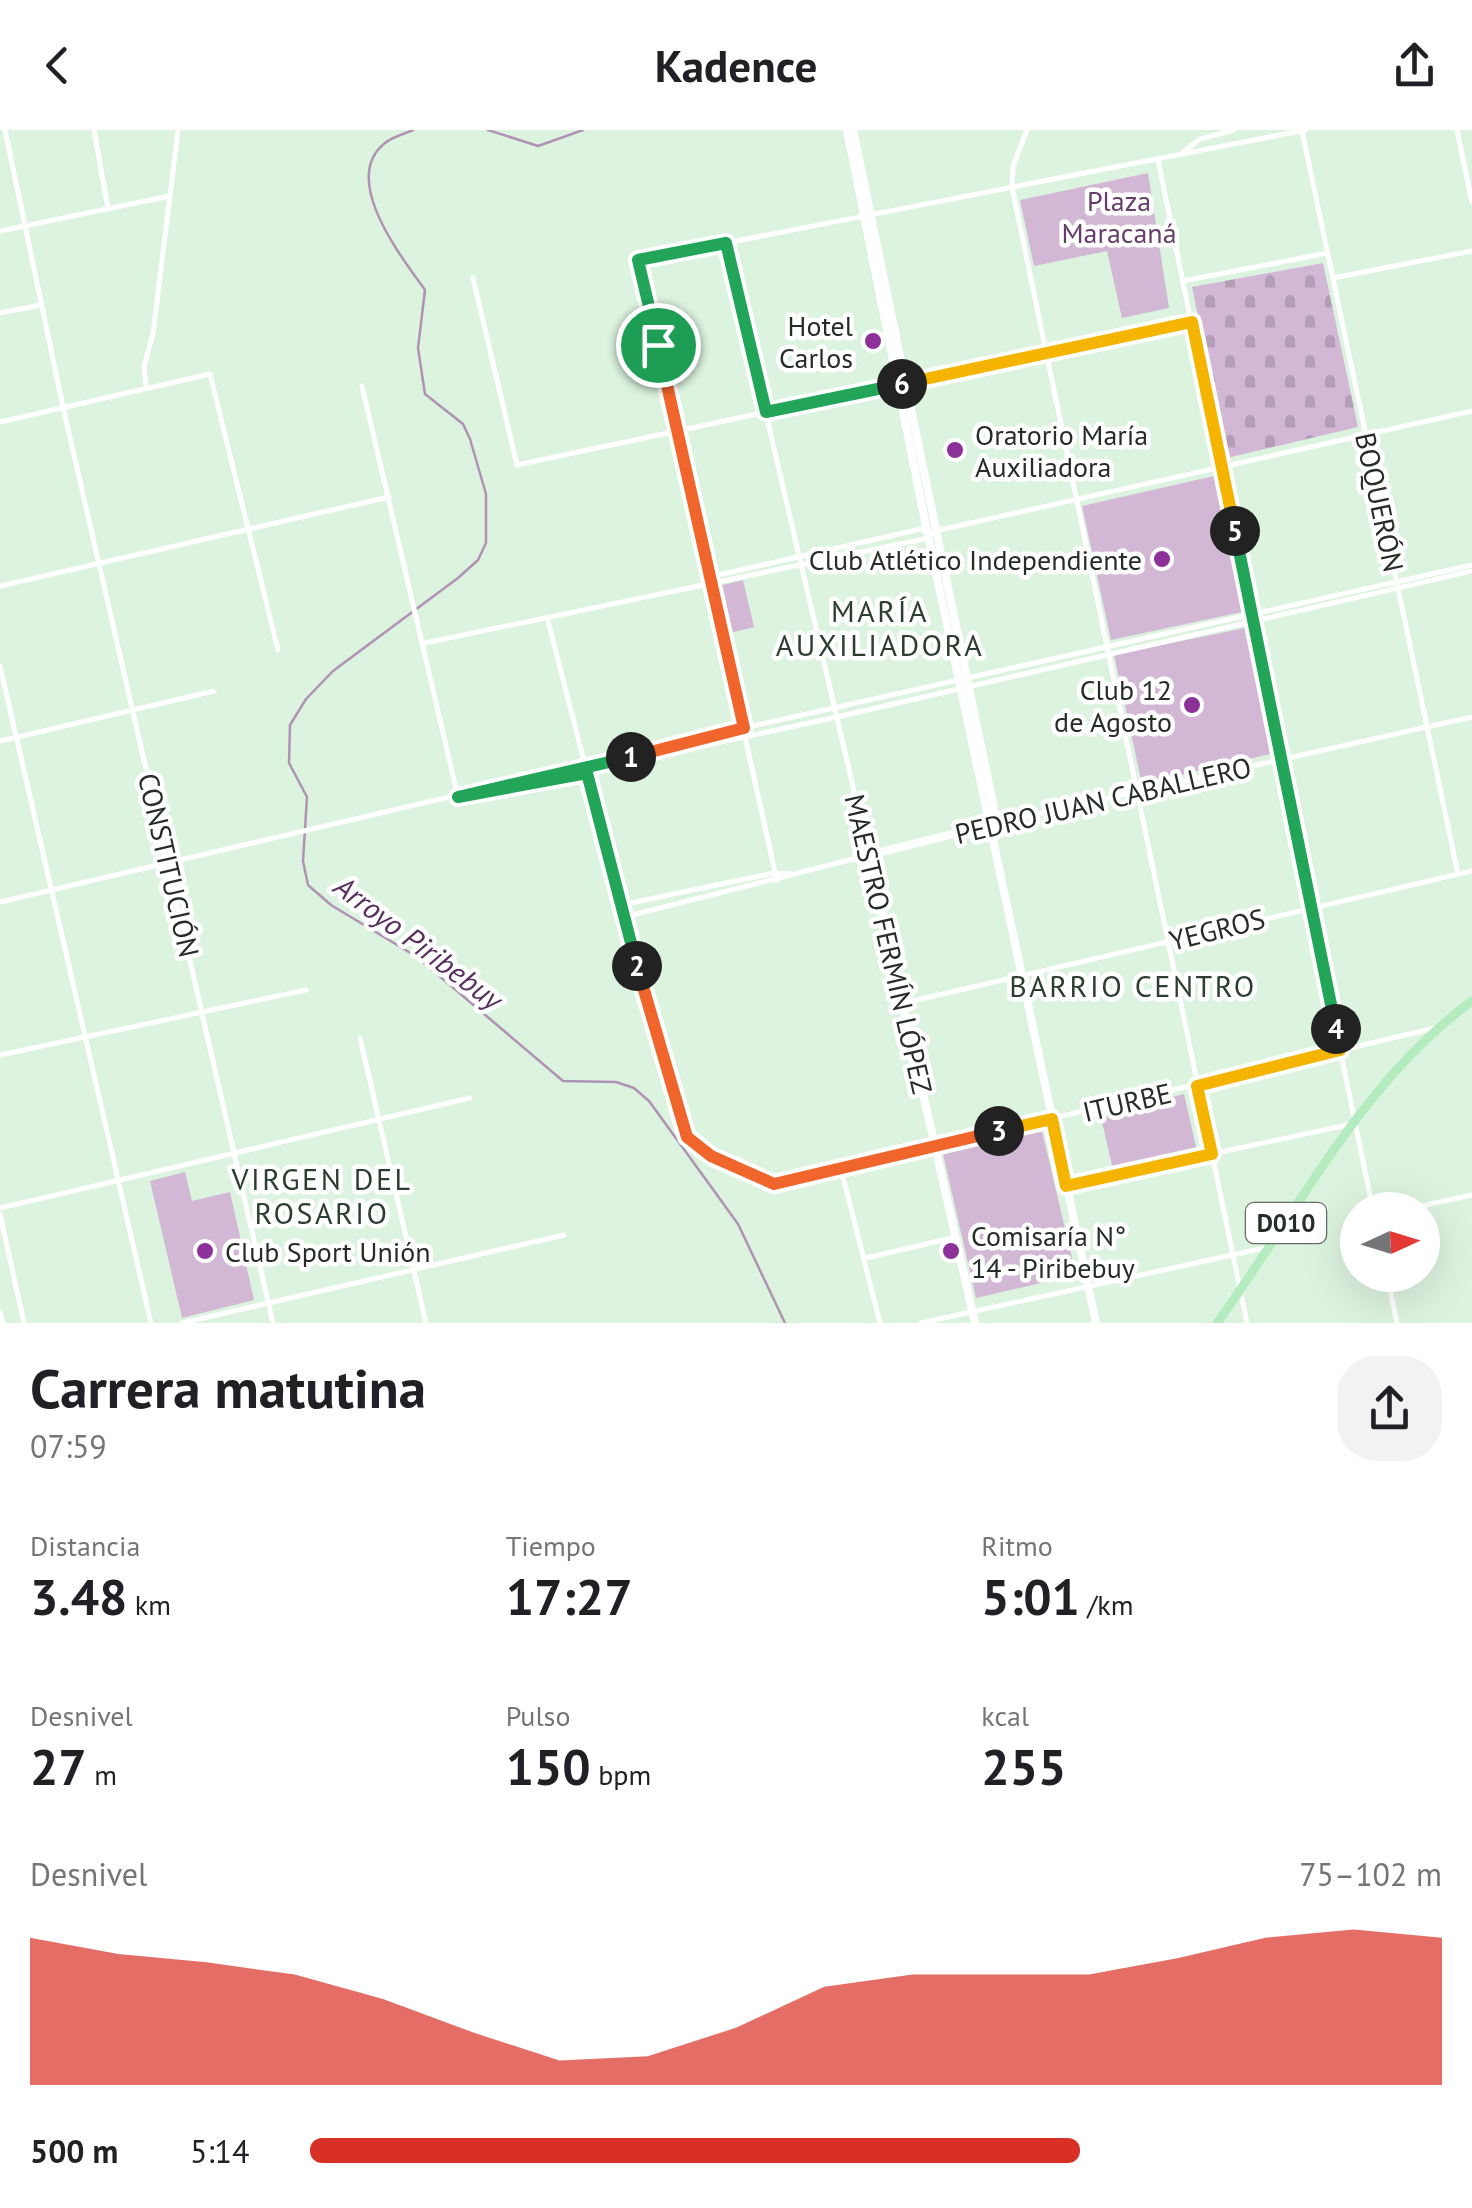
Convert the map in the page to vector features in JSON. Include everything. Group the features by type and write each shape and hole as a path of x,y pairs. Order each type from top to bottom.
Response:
{"main road":[{"name":"D010","path":"1217,1323 1377,1090 1434,1028 1472,1000"}],"street":[{"name":"CONSTITUCIÓN","path":"4,130 98,563 274,1323"},
{"path":"94,130 108,209"},
{"path":"146,388 144,366 153,334 178,130"},
{"path":"850,130 1021,975 1096,1323"},
{"path":"1026,130 1013,166 1012,187 1247,1323"},
{"path":"1180,154 1200,140 1234,130"},
{"path":"777,881 638,260 1303,130"},
{"name":"BOQUERÓN","path":"1303,130 1458,874"},
{"path":"1458,130 1472,202"},
{"path":"0,154 9,152"},
{"path":"1158,159 1369,1192"},
{"path":"0,231 170,196"},
{"name":"MAESTRO FERMÍN LÓPEZ","path":"726,243 975,1323"},
{"path":"1332,278 1472,250"},
{"path":"1183,281 1327,253"},
{"path":"473,278 517,465 1192,322"},
{"path":"0,313 41,304"},
{"path":"0,422 210,374 278,650"},
{"path":"362,386 458,797"},
{"path":"711,583 714,576 800,556 921,529 932,532 1472,411"},
{"path":"0,586 389,497"},
{"path":"425,644 802,566 924,539 932,532"},
{"path":"0,902 458,797 746,737 1472,568"},
{"name":"ITURBE","path":"547,617 660,1057 687,1137 711,1156 774,1184 840,1165 1197,1086 1434,1028"},
{"path":"0,666 152,1323"},
{"path":"0,741 214,691"},
{"path":"586,770 744,728 836,714"},
{"name":"PEDRO JUAN CABALLERO","path":"794,874 993,824 1472,716"},
{"name":"YEGROS","path":"904,1003 1311,905 1472,871"},
{"path":"621,905 774,873 794,874"},
{"path":"624,917 794,874"},
{"path":"0,1056 306,990"},
{"path":"360,1038 426,1323"},
{"path":"24,1323 0,1211 470,1098"},
{"path":"1066,1186 1355,1123"},
{"path":"840,1165 880,1323"},
{"path":"1440,1202 1472,1195"},
{"path":"182,1323 564,1236"},
{"path":"866,1258 956,1237"},
{"path":"921,1323 1269,1247"},
{"path":"1390,1292 1394,1322"},
{"path":"0,1312 2,1323"}],"green space":[{"name":"Plaza Maracaná","path":"1148,173 1169,308 1122,318 1107,251 1034,266 1020,200"},
{"path":"1323,263 1358,427 1227,458 1192,287"},
{"name":"Club Atlético Independiente","path":"1214,476 1242,612 1111,640 1082,506"},
{"path":"743,580 754,627 726,634 715,587"},
{"name":"Club 12 de Agosto","path":"1245,628 1270,754 1142,784 1114,655"},
{"path":"1184,1094 1197,1151 1113,1170 1100,1113"},
{"path":"1042,1131 1076,1275 976,1298 943,1154"},
{"name":"Club Sport Unión","path":"185,1172 192,1201 230,1192 254,1300 182,1318 150,1181"}],"waterway":[{"name":"Arroyo Piribebuy","path":"413,130 385,143 373,158 369,177 372,197 379,218 425,290 418,348 425,394 463,424 470,439 486,494 486,543 478,560 458,578 333,671 306,699 290,725 289,763 307,797 303,861 308,885 331,905 417,957 563,1081 616,1082 634,1088 649,1101 738,1224 785,1323"},
{"name":"Arroyo Piribebuy","path":"488,130 538,146 583,130"}],"place":[{"name":"Hotel Carlos","path":"873,341"},
{"name":"Oratorio María Auxiliadora","path":"955,450"},
{"name":"Club Atlético Independiente","path":"1162,559"},
{"name":"Club 12 de Agosto","path":"1192,705"},
{"name":"Club Sport Unión","path":"205,1251"},
{"name":"Comisaría N° 14 - Piribebuy","path":"951,1251"}],"district":[{"name":"MARÍA AUXILIADORA","path":"880,627"},
{"name":"BARRIO CENTRO","path":"1133,985"},
{"name":"VIRGEN DEL ROSARIO","path":"322,1195"}],"route":[{"path":"726,243 766,412 1192,322 1340,1050 1197,1086 1212,1154 1066,1186 1052,1119 816,1170 774,1184 711,1156 687,1137 660,1057 587,773 506,792 458,797 744,728 658,345 638,260 726,243"}]}
